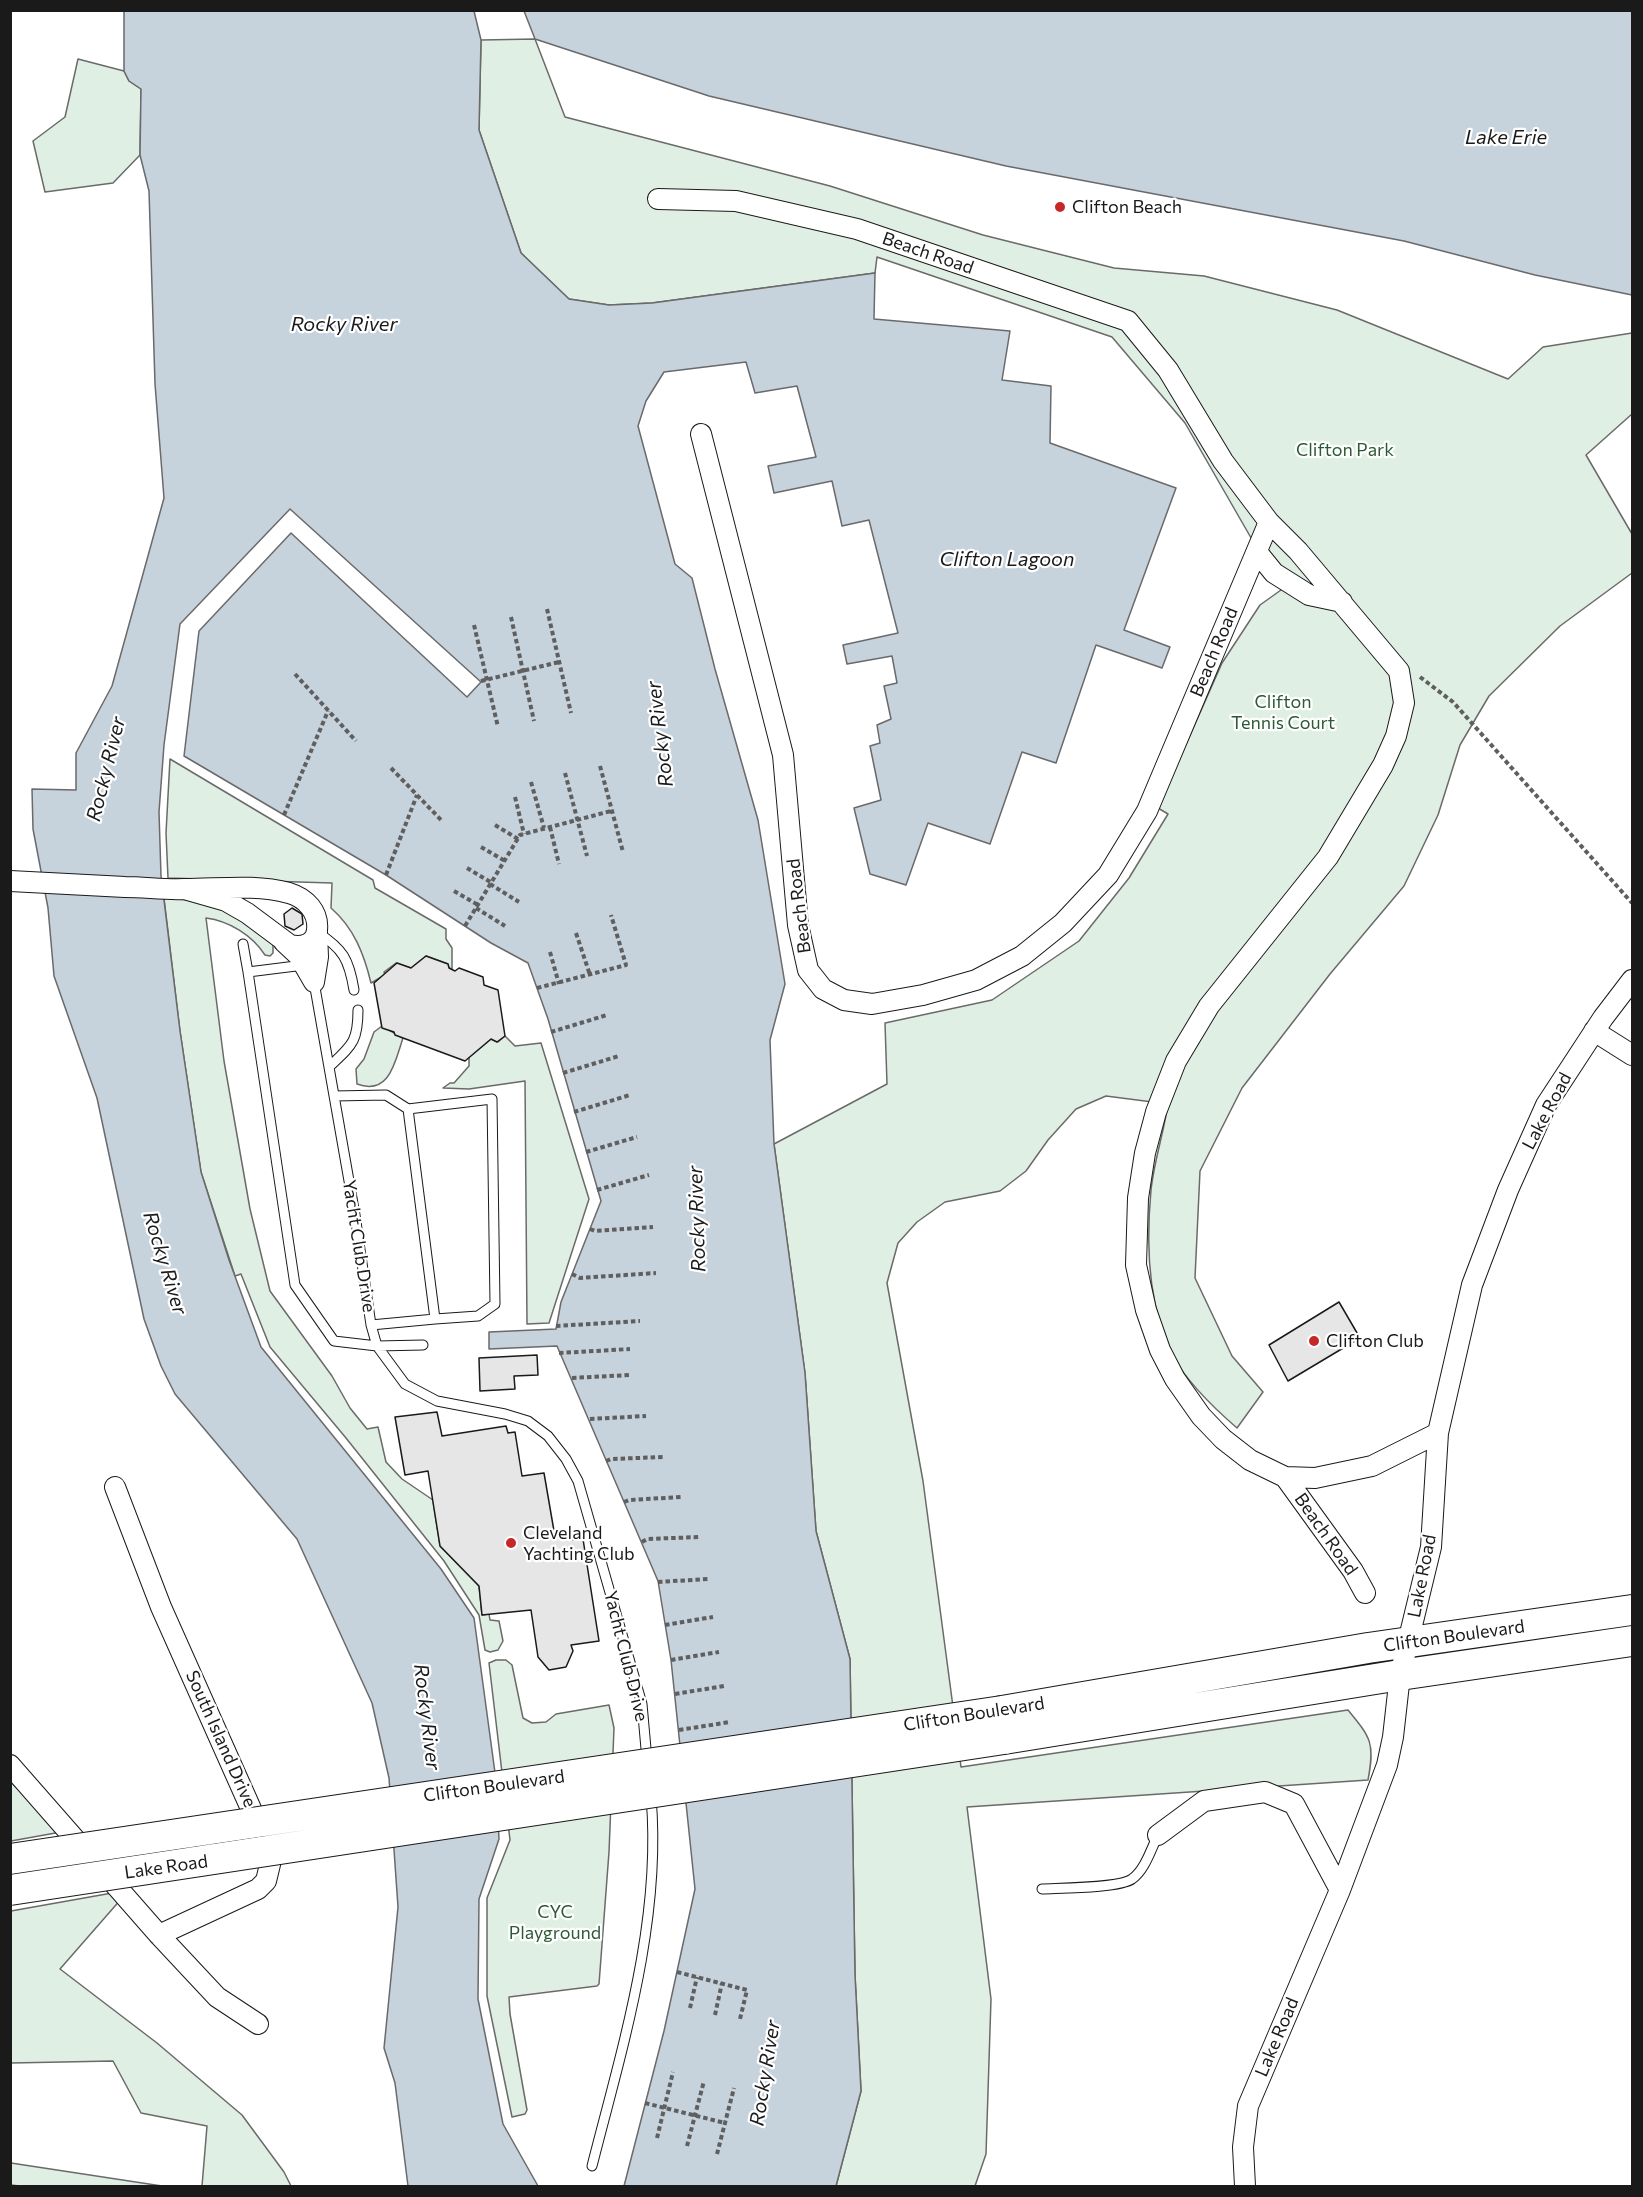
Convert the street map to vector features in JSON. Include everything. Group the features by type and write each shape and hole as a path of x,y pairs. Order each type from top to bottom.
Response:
{"main road":[{"name":"Clifton Boulevard","path":"321,1844 1003,1725 1408,1642 1632,1610"},
{"name":"Clifton Boulevard","path":"315,1812 1400,1675 1632,1641"},
{"name":"Lake Road","path":"10,1859 315,1812"},
{"name":"Lake Road","path":"10,1890 321,1844"}],"street":[{"name":"Beach Road","path":"658,199 736,201 857,229 1128,321 1168,370 1223,461 1269,522 1298,550 1399,671 1404,703 1396,736 1383,765 1328,857 1209,1006 1176,1061 1156,1112 1145,1153 1138,1198 1136,1265 1146,1310 1160,1350 1175,1378 1201,1416 1223,1439 1250,1460 1285,1477 1316,1478 1372,1466 1438,1433"},
{"name":"Beach Road","path":"701,434 783,755 798,925 808,970 823,989 844,1000 872,1004 923,995 976,980 1022,956 1063,923 1108,875 1147,811 1269,522"},
{"path":"1257,552 1275,573 1309,595 1342,602"},
{"name":"Yacht Club Drive","path":"10,881 184,889 237,886 290,893 303,899 312,907 317,920 318,957 314,982"},
{"name":"Yacht Club Drive","path":"184,889 226,901 247,912 299,956 314,982"},
{"path":"282,940 298,947 307,945 317,932"},
{"name":"Lake Road","path":"1245,2187 1243,2147 1248,2106 1340,1890 1387,1765 1393,1737 1400,1675 1431,1547 1438,1433 1472,1285 1502,1204 1546,1105 1594,1030 1632,980"},
{"path":"1594,1030 1632,1055"},
{"name":"Beach Road","path":"1285,1477 1353,1571 1365,1593"},
{"name":"South Island Drive","path":"115,1487 161,1607 272,1856 266,1881 258,1889 159,1935"},
{"path":"10,1765 159,1935 218,1997 258,2024"},
{"path":"1158,1835 1204,1801 1265,1792 1294,1804 1340,1890"}],"lane":[{"path":"317,932 336,944 346,957 352,973 354,990"},
{"path":"243,944 295,1285 334,1341 377,1346 423,1345"},
{"path":"248,972 304,965"},
{"name":"Yacht Club Drive","path":"314,982 355,1215 371,1325 377,1346 405,1384 437,1401 505,1414 528,1421 548,1436 566,1459 578,1481 642,1704 648,1775"},
{"path":"329,1067 352,1045 358,1029 358,1010"},
{"path":"334,1096 386,1095 408,1109 492,1099 495,1304 478,1316 371,1325"},
{"path":"408,1109 435,1319"},
{"path":"592,2166 633,2002 646,1919 654,1834 650,1787"},
{"path":"1042,1889 1130,1881 1140,1871 1158,1835"}],"path":[{"path":"548,609 571,713"},
{"path":"511,616 534,721"},
{"path":"474,625 484,681 498,727"},
{"path":"484,681 560,662"},
{"path":"1399,671 1419,677 1453,702 1632,903"},
{"path":"295,674 356,741"},
{"path":"284,815 328,711"},
{"path":"600,766 623,852"},
{"path":"391,768 442,821"},
{"path":"566,773 587,856"},
{"path":"531,782 544,828"},
{"path":"386,875 417,795"},
{"path":"515,797 524,834"},
{"path":"465,926 518,839 524,834 611,811"},
{"path":"495,825 518,839"},
{"path":"550,827 559,864"},
{"path":"481,847 505,861"},
{"path":"468,868 519,902"},
{"path":"454,891 505,926"},
{"path":"537,988 626,965 611,915"},
{"path":"576,933 590,975"},
{"path":"550,952 559,984"},
{"path":"551,1032 607,1015"},
{"path":"563,1073 619,1056"},
{"path":"574,1112 630,1095"},
{"path":"586,1152 637,1137"},
{"path":"597,1190 649,1174"},
{"path":"590,1229 595,1231 653,1227"},
{"path":"572,1274 580,1278 656,1273"},
{"path":"556,1326 640,1321"},
{"path":"559,1353 630,1349"},
{"path":"572,1378 629,1375"},
{"path":"590,1419 646,1416"},
{"path":"606,1461 664,1457"},
{"path":"624,1502 682,1497"},
{"path":"642,1542 646,1539 700,1538"},
{"path":"658,1582 708,1579"},
{"path":"665,1625 713,1617"},
{"path":"671,1660 719,1652"},
{"path":"675,1694 724,1686"},
{"path":"678,1730 730,1722"},
{"path":"677,1972 747,1990 740,2019"},
{"path":"690,2008 697,1977"},
{"path":"715,2015 722,1983"},
{"path":"657,2138 673,2072"},
{"path":"687,2146 704,2080"},
{"path":"717,2154 734,2088"},
{"path":"645,2103 725,2122"}],"green space":[{"path":"535,39 565,117 830,186 983,235 1114,268 1204,276 1337,310 1508,379 1543,347 1632,333 1632,414 1586,455 1632,534 1632,573 1560,626 1489,696 1460,745 1438,815 1404,886 1330,974 1242,1088 1200,1171 1195,1278 1232,1356 1263,1392 1237,1428 1202,1395 1186,1376 1173,1356 1158,1317 1149,1253 1149,1210 1152,1179 1168,1104 1106,1096 1076,1109 1048,1140 1026,1171 1000,1191 945,1202 917,1222 898,1243 887,1283 923,1481 961,1767 1348,1710 1362,1728 1371,1749 1368,1780 967,1807 991,1999 986,2154 975,2186 836,2186 861,2091 855,1975 850,1659 816,1531 805,1373 774,1144 887,1084 885,1023 992,1000 1079,941 1129,878 1168,814 1158,808 1222,663 1260,605 1281,590 1185,423 1112,337 877,257 875,273 652,303 609,305 569,299 521,253 479,130 481,40"},
{"path":"78,59 124,71 129,81 141,89 140,155 113,183 45,192 33,141 65,117"},
{"path":"170,759 373,880 375,888 446,929 446,939 452,948 452,969 448,964 426,956 411,968 396,963 384,972 385,975 371,983 357,942 346,924 331,908 332,883 168,878 166,833"},
{"path":"164,898 204,901 229,908 265,935 273,945 273,953 270,956 265,955 247,935 223,922 206,918 224,1061 250,1209 270,1291 332,1376 350,1408 367,1429 378,1427 386,1462 402,1479 433,1500 440,1546 479,1586 482,1615 489,1614 490,1620 499,1621 503,1641 498,1650 490,1652 485,1650 479,1615 444,1561 270,1347 241,1274 235,1276 201,1172 180,1031"},
{"path":"382,1026 403,1038 394,1066 384,1081 377,1085 357,1084 356,1069 364,1059 374,1032"},
{"path":"505,1036 515,1046 541,1043 589,1199 549,1323 527,1324 525,1081 469,1089 443,1088 454,1083 469,1066 469,1057 491,1039 498,1042"},
{"name":"CYC Playground","path":"506,1660 512,1665 523,1718 532,1723 546,1722 556,1714 609,1705 614,1728 609,1852 599,1984 509,1997 527,2110 525,2114 512,2117 487,1996 487,1898 510,1840 489,1663"},
{"path":"11,1782 61,1832 11,1841"},
{"path":"129,1890 60,1969 157,2043 242,2115 284,2172 291,2186 202,2186 207,2126 141,2113 113,2061 11,2063 11,1911"},
{"path":"11,2163 162,2186 11,2186"}],"water":[{"name":"Rocky River","path":"124,11 474,11 481,40 479,130 521,253 569,299 609,305 652,303 875,273 874,319 1010,331 1002,380 1051,386 1050,443 1176,488 1124,630 1170,647 1162,668 1096,645 1056,763 1022,752 990,844 928,823 906,885 870,874 854,808 881,800 870,746 880,743 877,725 891,719 884,686 897,683 892,656 847,664 843,645 898,633 869,520 842,526 832,481 774,493 768,466 816,457 797,386 755,393 746,362 664,372 646,401 638,426 675,564 692,578 758,820 785,984 770,1040 774,1144 805,1373 816,1531 850,1659 855,1975 861,2091 836,2186 624,2186 664,2031 695,1889 671,1660 658,1581 557,1346 489,1349 489,1332 556,1329 561,1302 601,1201 548,1019 528,963 491,943 386,875 184,756 199,631 291,533 467,697 481,682 290,509 180,624 164,745 159,812 161,876 180,1031 201,1172 229,1260 261,1347 441,1569 474,1618 496,1780 499,1839 479,1899 478,1999 503,2124 538,2186 408,2186 395,2083 384,2048 398,1907 389,1778 372,1703 297,1539 175,1394 161,1366 144,1319 97,1098 54,976 48,908 33,829 32,789 76,790 76,753 112,686 164,498 155,384 149,191 140,155 141,89 129,81 124,71"},
{"name":"Lake Erie","path":"524,11 1632,11 1632,295 1535,275 1404,241 1006,166 709,96 535,39"}],"building":[{"path":"292,908 302,914 303,924 294,930 285,926 284,914"},
{"path":"426,956 448,964 449,968 455,971 459,968 483,977 484,985 498,990 505,1036 497,1042 491,1039 465,1061 382,1028 374,983 397,963 411,968"},
{"name":"Clifton Club","path":"1339,1302 1360,1338 1288,1381 1269,1345"},
{"path":"537,1355 538,1375 514,1376 515,1389 480,1391 479,1358"},
{"name":"Cleveland Yachting Club","path":"437,1412 442,1436 506,1426 508,1433 515,1432 522,1476 544,1473 554,1531 569,1530 570,1540 583,1539 599,1641 571,1645 573,1651 566,1667 549,1670 538,1657 531,1610 482,1615 479,1586 440,1546 428,1471 405,1475 395,1417"}],"power":[{"path":"10,2185 20,2186"}],"place":[{"name":"Clifton Beach","path":"1060,207"},
{"name":"Clifton Club","path":"1314,1341"},
{"name":"Cleveland Yachting Club","path":"511,1543"}],"park label":[{"name":"Clifton Park","path":"1345,450"},
{"name":"Clifton Tennis Court","path":"1283,712"}],"water label":[{"name":"Clifton Lagoon","path":"1007,559"}]}
